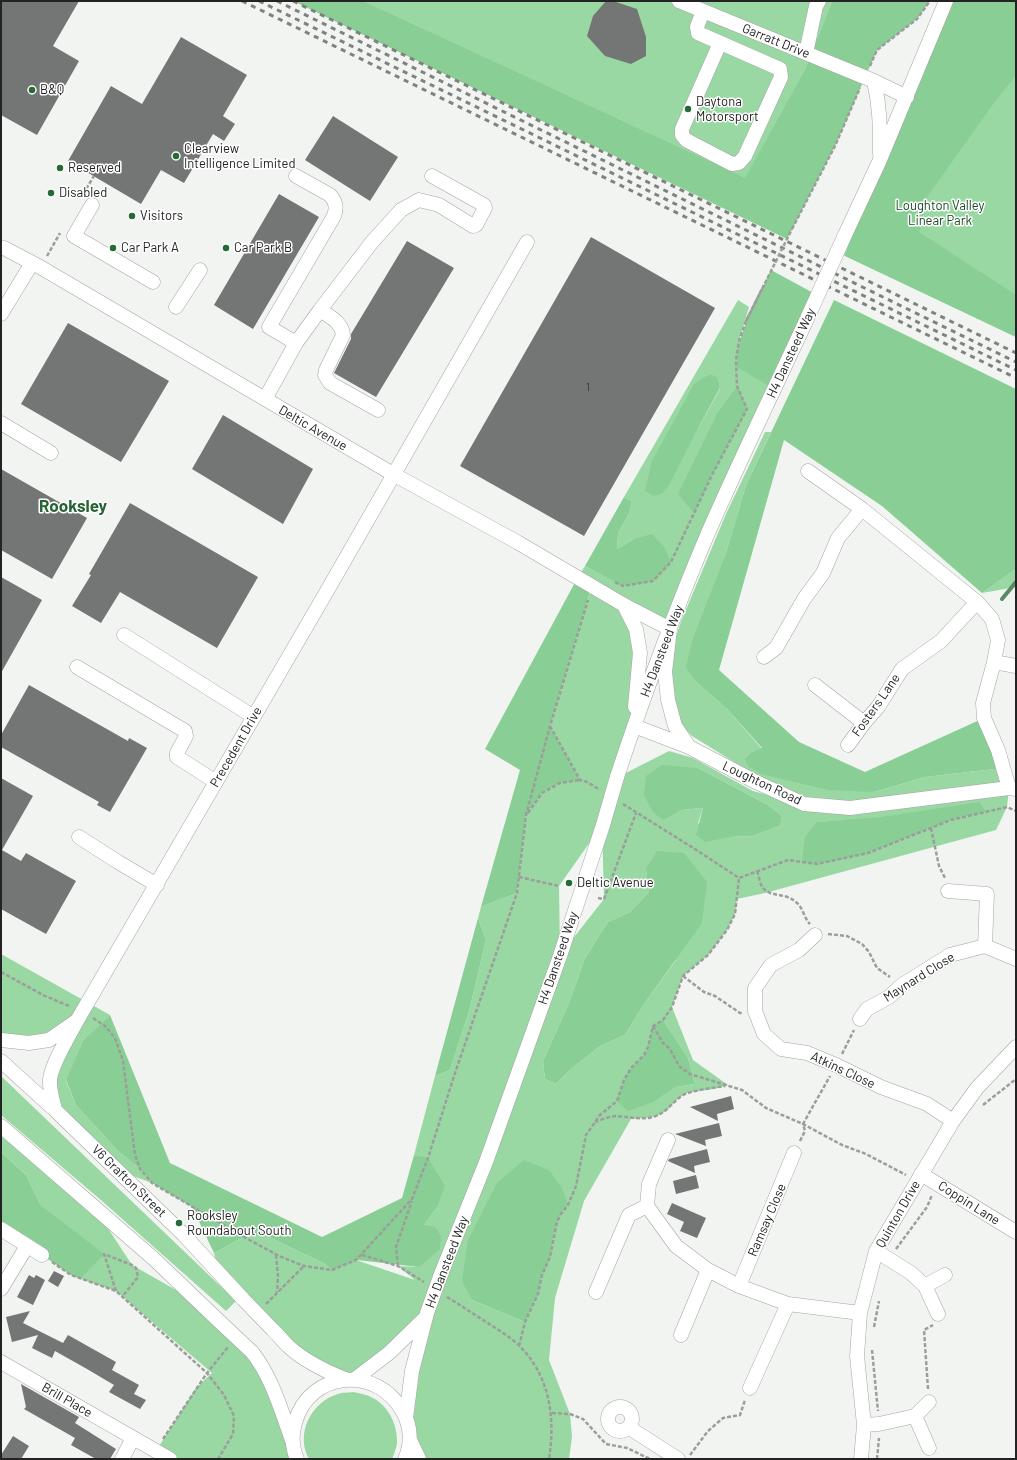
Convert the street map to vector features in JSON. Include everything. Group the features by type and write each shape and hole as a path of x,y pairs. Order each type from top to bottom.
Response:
{"street":[{"name":"Garratt Drive","path":"678,1 869,79 907,97"},
{"path":"806,53 818,1"},
{"name":"H4 Dansteed Way","path":"406,1418 412,1371 425,1316 492,1147 560,956 634,726 670,629 708,533 879,162 945,3"},
{"path":"703,11 697,27 698,33 780,69 781,77 745,156 739,163 732,164 686,140 682,135 682,129 720,43"},
{"path":"869,79 879,103 879,162"},
{"path":"296,176 330,195 334,200 336,209 334,216 269,327 296,343"},
{"path":"265,399 296,343 377,237 401,210 419,200 439,205 473,226 476,225 485,208 484,205 432,176"},
{"path":"92,205 74,236 153,282"},
{"name":"Precedent Drive","path":"55,1110 50,1079 55,1064 80,1015 157,885 527,242"},
{"name":"Deltic Avenue","path":"4,248 131,320 393,474 592,585 624,605 670,629"},
{"path":"1,314 32,263"},
{"path":"176,307 200,270"},
{"path":"320,310 334,319 342,330 343,335 326,370 325,375 327,379 330,383 378,410"},
{"path":"1,423 51,453"},
{"path":"808,471 862,508 977,602 992,619 998,640 994,662 983,703 984,718 1012,788"},
{"path":"764,657 776,648 804,599 823,573 838,538 862,508"},
{"name":"Fosters Lane","path":"848,745 878,707 902,669 941,641 977,602"},
{"path":"624,605 636,629 640,653 634,726"},
{"path":"670,629 665,672 668,700 675,726 689,747"},
{"path":"124,635 254,717"},
{"path":"994,662 1016,666"},
{"path":"77,667 185,731 186,736 176,753 177,757 216,782"},
{"path":"815,685 864,723"},
{"name":"Loughton Road","path":"634,726 689,747 756,782 804,804 850,808 1012,788"},
{"path":"79,837 157,885"},
{"path":"948,891 987,894 985,946 1016,959"},
{"name":"Atkins Close","path":"815,935 799,950 771,966 755,988 755,1011 764,1034 781,1049 807,1053 836,1065 881,1087 927,1104 953,1121"},
{"name":"Maynard Close","path":"860,1019 867,1009 889,997 902,985 950,955 985,946"},
{"name":"Precedent Drive","path":"1,1040 29,1042 49,1040 80,1015"},
{"name":"Quinton Drive","path":"861,1459 864,1425 857,1356 860,1313 876,1251 953,1121 977,1088 1014,1051"},
{"name":"V6 Grafton Street","path":"1,1061 55,1110 183,1234 288,1346 326,1372 380,1386 398,1403 406,1418"},
{"path":"1,1126 154,1259 252,1352 261,1363 273,1387 294,1453"},
{"path":"668,1140 649,1184 647,1206 676,1246 708,1270 739,1286 788,1304 860,1313"},
{"name":"Ramsay Close","path":"739,1286 794,1153"},
{"name":"Coppin Lane","path":"919,1177 937,1184 1016,1232"},
{"path":"596,1292 629,1215 647,1206"},
{"path":"1,1229 42,1255"},
{"path":"1,1289 27,1246"},
{"path":"876,1251 911,1273 925,1286 938,1314"},
{"path":"681,1335 708,1270"},
{"path":"925,1286 945,1275"},
{"path":"750,1388 788,1304"},
{"name":"H4 Dansteed Way","path":"350,1379 389,1353 425,1316"},
{"name":"Brill Place","path":"1,1362 170,1459"},
{"path":"294,1453 293,1429 297,1415 307,1400 316,1390 332,1382 350,1379"},
{"path":"864,1425 879,1424 915,1416 929,1402"},
{"path":"915,1416 929,1448"},
{"path":"406,1418 410,1440 419,1459"},
{"path":"628,1427 678,1459"},
{"path":"122,1459 133,1438"},
{"path":"405,1459 410,1440"}],"path":[{"path":"746,321 869,79 878,50 917,19 930,1"},
{"path":"612,580 623,586 653,581 671,562 712,475 747,409 737,386 736,360 739,341 746,321 764,285"},
{"path":"398,1266 396,1247 412,1198 428,1158 455,1073 517,893 526,815 550,726 592,585"},
{"path":"550,726 580,780"},
{"path":"526,815 542,793 560,783 580,780 587,782 606,794"},
{"path":"619,802 739,878"},
{"path":"739,878 788,860 818,864 868,853 951,820 1007,808 1016,811"},
{"path":"598,898 604,899 636,813"},
{"path":"931,828 939,866 945,879 948,891"},
{"path":"519,877 559,886"},
{"path":"519,1346 525,1322 538,1294 542,1275 550,1257 557,1222 568,1205 576,1186 584,1142 600,1115 618,1101 624,1080 631,1068 644,1055 648,1047 653,1026 663,1020 672,1007 683,976 708,955 727,930 734,914 739,878"},
{"path":"1,972 80,1015 105,1026 115,1038 123,1061 135,1155 140,1169 152,1183 244,1238 304,1266 332,1270 356,1260 362,1255 412,1198"},
{"path":"683,976 704,992 715,996 740,1013 755,1011"},
{"path":"794,1153 805,1131 803,1124 860,1019"},
{"path":"653,1026 663,1043 670,1049 679,1066 690,1074 742,1090 766,1108 803,1124 842,1145 919,1177"},
{"path":"979,1108 1016,1079"},
{"path":"595,1122 614,1116 631,1119 651,1117 661,1114 671,1106 674,1101 684,1094 728,1085"},
{"path":"889,1259 927,1207 937,1184"},
{"path":"116,1291 104,1254 136,1268 138,1277 122,1297"},
{"path":"276,1254 278,1276 277,1292"},
{"path":"42,1255 71,1275 116,1291 207,1373 224,1395 234,1416 233,1434 218,1459"},
{"path":"362,1255 398,1266 425,1283"},
{"path":"874,1328 881,1294"},
{"path":"444,1295 513,1340 530,1358 541,1378 551,1413 552,1438 550,1459"},
{"path":"929,1402 924,1330 941,1321 938,1314"},
{"path":"872,1349 879,1424 877,1459"},
{"path":"156,1451 207,1373"},
{"path":"687,1459 708,1430 723,1418 740,1415 750,1388"},
{"path":"551,1413 570,1414 583,1419 606,1444 627,1448 650,1459"}],"green space":[{"path":"293,1 364,1 745,178 806,67 832,1 930,1 917,19 877,50 835,146 787,239"},
{"name":"Daytona Motorsport","path":"364,1 832,1 806,67 745,179"},
{"name":"Loughton Valley Linear Park","path":"946,1 1016,1 1016,75 991,107 927,197 919,232 1016,295 1016,337 845,256 879,162"},
{"name":"Loughton Valley Linear Park","path":"1016,1 1016,337 837,252"},
{"path":"771,270 817,295 774,389 737,367 740,342 748,317"},
{"path":"738,300 749,307 739,341 774,389 670,629 625,605 636,629 634,726 618,777 669,751 693,758 753,791 802,804 692,736 683,727 676,716 669,678 675,640 680,624 726,514 765,432 771,432 746,485 725,556 695,681 728,710 762,749 752,752 874,792 925,777 1003,768 1009,788 1007,807 996,830 765,893 737,899 735,914 727,930 708,955 683,976 672,1007 693,1060 728,1085 688,1093 679,1098 663,1113 653,1117 631,1119 584,1201 555,1298 549,1360 570,1414 572,1437 569,1459 419,1459 410,1440 424,1319 355,1379 326,1372 219,1274 214,1253 244,1237 265,1235 325,1264 332,1270 356,1260 415,1280 398,1266 419,1267 424,1225 437,1207 428,1159 414,1155 435,1076 450,1070 469,1011 486,940 478,918 481,907 517,893 526,815 542,793 560,783 580,780 550,726 592,585 578,577 585,566 624,586 634,539 617,549 618,533 629,514 632,501 624,497","holes":["718,378 720,389 697,430","737,386 712,475 694,512 720,408","698,768 768,805 782,816 780,826 752,836 730,837 698,823 703,808 681,810","986,812 951,820 868,853 817,822","602,825 604,899 560,955 559,886","646,869 676,960 642,1007 625,1035 600,1046 571,1069 556,1084 545,1079 543,1061 569,1003 585,958 608,922 630,912 649,892","663,1020 688,1058 695,1084 676,1087 654,1102 618,1101 624,1080 631,1068 644,1055","568,1205 557,1222 553,1243 542,1275 538,1294 525,1322 472,1300"]},
{"path":"834,300 1016,389 1016,569 982,593 882,506 784,440 719,670 799,742 865,772 984,718 1003,768 925,777 874,792 828,790 761,774 748,766 745,759 752,752 762,748 728,710 695,681 686,667 692,641 725,556 746,485"},
{"path":"710,374 718,378 720,388 669,485 662,494 653,496 645,491 652,461 694,384"},
{"path":"737,386 747,409 712,475 694,513 678,494 720,408"},
{"path":"624,497 632,501 629,514 618,533 617,549 634,539 652,534 664,547 671,562 653,581 623,586 585,566"},
{"path":"1016,569 1016,587 982,593"},
{"path":"578,577 592,585 550,726 580,780 560,783 542,793 526,815 517,893 481,907 520,770 485,749"},
{"path":"662,765 698,768 768,805 782,816 780,826 752,836 730,837 705,842 696,835 703,808 681,810 663,820 653,812 644,795 646,776"},
{"path":"979,802 986,812 951,820 868,853 817,864 802,862 805,837 817,822 882,817"},
{"path":"657,851 684,853 707,882 702,923 642,1007 625,1035 600,1046 571,1069 556,1084 545,1079 543,1061 569,1003 585,958 608,922 630,912 649,892 646,869"},
{"path":"478,918 486,940 469,1011 450,1070 435,1076"},
{"path":"1,954 110,1015 83,1040 66,1081 76,1105 117,1150 140,1169 152,1183 117,1170 55,1110 51,1092 61,1033 1,1040"},
{"path":"110,1015 170,1163 322,1237 402,1198 414,1155 428,1158 445,1186 437,1207 424,1225 435,1227 441,1236 440,1249 419,1267 357,1260 332,1270 325,1264 265,1235 244,1237 214,1253 192,1207 152,1183 140,1169 117,1150 76,1105 66,1080 83,1040"},
{"path":"663,1020 688,1058 695,1084 676,1087 654,1102 628,1111 617,1101 624,1080 631,1068 644,1055 648,1047 653,1026"},
{"path":"1,1076 236,1301 226,1311 102,1201 1,1115"},
{"path":"1,1126 94,1207 132,1265 204,1306 252,1352 293,1459 170,1459 156,1451 196,1388 212,1373 116,1291 81,1279 103,1254 40,1204 26,1175 1,1152"},
{"path":"1,1152 26,1175 40,1204 104,1254 81,1279 71,1275 1,1229"},
{"path":"524,1160 549,1170 562,1188 568,1205 557,1222 550,1257 542,1275 538,1294 525,1322 472,1300 462,1281 468,1240 497,1183"},
{"path":"353,1392 367,1395 382,1404 394,1422 397,1444 392,1459 309,1459 305,1449 304,1439 308,1420 313,1411 328,1398 340,1393"}],"building":[{"name":"B&Q","path":"1,1 79,1 53,46 79,61 37,135 1,115"},
{"path":"606,1 613,1 637,9 646,37 646,56 631,64 605,56 587,36 593,16"},
{"path":"181,37 247,75 223,116 235,124 224,141 213,134 184,183 161,170 141,204 68,161 111,86 142,104"},
{"path":"333,116 398,157 370,201 305,160"},
{"path":"279,194 319,217 253,329 214,305"},
{"path":"591,237 715,308 584,536 460,466"},
{"path":"407,241 454,268 376,397 334,373 351,339 351,334"},
{"path":"68,323 169,381 121,462 21,404"},
{"path":"223,415 313,469 283,524 192,469"},
{"path":"1,469 87,518 52,579 1,550"},
{"path":"130,503 258,577 217,648 120,592 101,623 72,606 91,575 89,574"},
{"path":"1,577 42,600 1,673"},
{"path":"29,685 128,741 129,738 147,748 110,812 97,805 99,802 1,747 1,735"},
{"path":"1,778 33,796 2,850 21,861 26,853 76,881 46,934 1,909"},
{"path":"731,1096 734,1109 717,1114 718,1121 690,1107"},
{"path":"719,1123 722,1136 705,1140 706,1146 675,1134"},
{"path":"707,1149 710,1162 694,1166 695,1173 668,1161 669,1159"},
{"path":"696,1175 699,1188 676,1194 673,1181"},
{"path":"672,1203 706,1218 697,1238 680,1231 684,1222 667,1214"},
{"path":"54,1271 64,1276 58,1287 48,1281"},
{"path":"29,1275 34,1278 36,1275 45,1280 33,1305 17,1297"},
{"path":"30,1311 23,1323 63,1343 68,1335 116,1362 112,1370 139,1385 134,1394 146,1400 140,1409 109,1392 114,1385 87,1369 55,1351 52,1358 32,1348 38,1335 12,1342 6,1317"},
{"path":"21,1384 79,1417 75,1423 116,1449 110,1459 96,1459 71,1445 75,1438 24,1409 26,1407"},
{"path":"13,1436 29,1446 21,1459 1,1459 1,1455"}],"waterway":[{"path":"1002,599 1016,582"}],"railway":[{"path":"242,1 1016,378"},
{"path":"259,1 1016,370"},
{"path":"277,1 1016,362"},
{"path":"293,1 1016,353"}],"place":[{"name":"B&Q","path":"32,90"},
{"name":"Daytona Motorsport","path":"688,109"},
{"name":"Clearview Intelligence Limited","path":"176,156"},
{"name":"Reserved","path":"60,168"},
{"name":"Disabled","path":"51,193"},
{"name":"Visitors","path":"132,216"},
{"name":"Car Park A","path":"113,248"},
{"name":"Car Park B","path":"226,248"},
{"name":"Deltic Avenue","path":"569,883"},
{"name":"Rooksley Roundabout South","path":"179,1223"}],"district":[{"name":"Rooksley","path":"73,506"}]}
